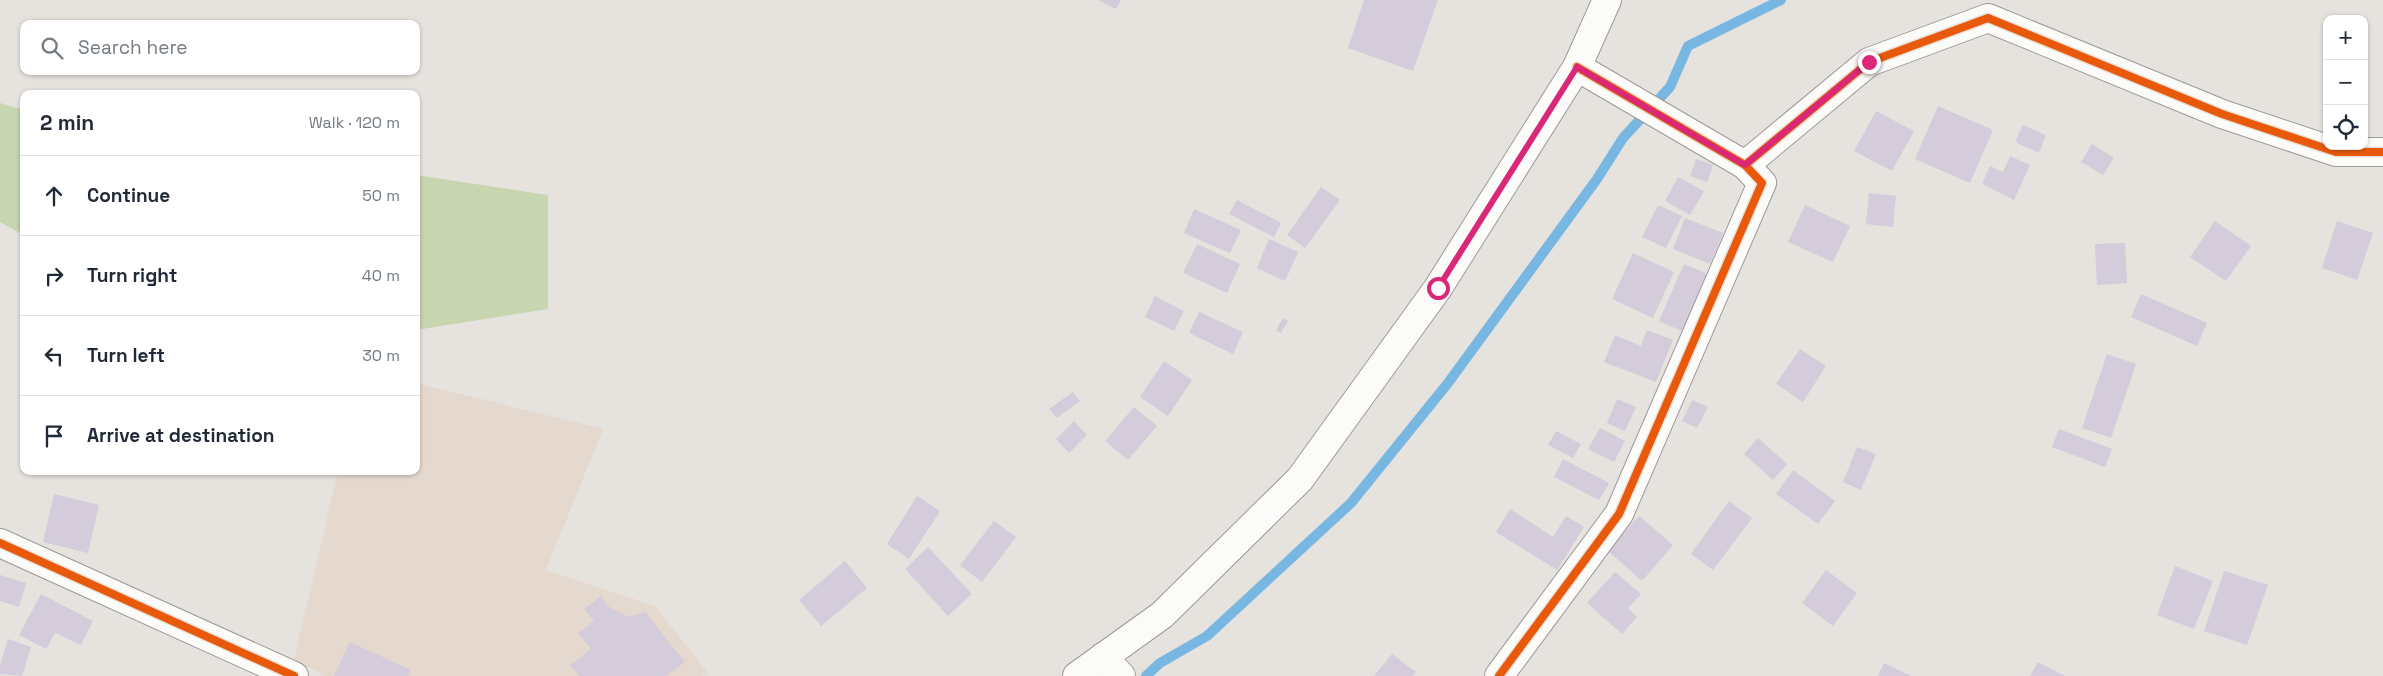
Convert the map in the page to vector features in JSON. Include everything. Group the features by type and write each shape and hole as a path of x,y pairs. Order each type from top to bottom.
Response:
{"street":[{"path":"1077,676 1112,667 1300,478 1438,288 1577,67 1608,0"},
{"path":"1745,165 1869,62 1988,18 2222,114 2336,152 2383,152"},
{"path":"1499,676 1619,514 1762,183 1745,165 1577,67"},
{"path":"0,543 294,676"}],"shaded area":[{"path":"420,384 603,429 546,570 655,606 708,673 702,676 325,676 294,660 337,475 420,475"}],"green space":[{"path":"0,103 20,109 20,233 0,222"},
{"path":"420,176 548,195 548,309 420,329"}],"building":[{"path":"1098,0 1121,0 1116,9"},
{"path":"1364,0 1438,0 1413,71 1348,48"},
{"path":"1938,106 1993,130 1970,183 1915,159"},
{"path":"1876,111 1914,131 1892,171 1854,151"},
{"path":"2023,125 2046,135 2039,153 2015,142"},
{"path":"2092,144 2114,158 2103,175 2081,162"},
{"path":"2010,156 2030,165 2014,200 1982,184 1990,166 2003,172"},
{"path":"1696,159 1713,165 1707,182 1690,176"},
{"path":"1678,177 1704,191 1690,215 1665,201"},
{"path":"1321,187 1340,200 1305,248 1287,235"},
{"path":"1869,193 1896,196 1893,227 1866,224"},
{"path":"1237,200 1281,223 1274,237 1229,214"},
{"path":"1658,205 1682,216 1666,248 1642,237"},
{"path":"1805,205 1850,226 1833,262 1788,242"},
{"path":"1194,209 1241,230 1230,253 1184,233"},
{"path":"1685,218 1723,233 1710,264 1673,249"},
{"path":"2215,221 2251,246 2226,281 2190,257"},
{"path":"2337,221 2373,233 2357,280 2322,268"},
{"path":"1269,239 1298,252 1285,281 1257,268"},
{"path":"2125,243 2127,283 2097,285 2095,244"},
{"path":"1197,244 1240,264 1227,293 1183,273"},
{"path":"1633,253 1674,272 1653,318 1612,299"},
{"path":"1684,264 1710,275 1684,332 1659,321"},
{"path":"2141,294 2207,323 2197,346 2131,317"},
{"path":"1155,296 1184,311 1174,331 1145,317"},
{"path":"1199,312 1243,332 1233,354 1189,333"},
{"path":"1283,318 1288,321 1281,333 1276,330"},
{"path":"1647,330 1673,340 1656,382 1604,362 1615,335 1641,346"},
{"path":"1800,349 1826,366 1803,402 1776,384"},
{"path":"2107,354 2136,364 2111,438 2082,428"},
{"path":"1164,361 1192,380 1168,416 1140,397"},
{"path":"1073,392 1080,401 1057,418 1049,409"},
{"path":"1617,399 1636,407 1625,431 1607,423"},
{"path":"1692,400 1708,407 1697,428 1682,421"},
{"path":"1134,407 1157,426 1128,460 1105,441"},
{"path":"1074,421 1087,435 1069,453 1056,439"},
{"path":"1600,428 1625,441 1614,462 1588,449"},
{"path":"2059,429 2112,449 2105,467 2052,447"},
{"path":"1556,431 1581,444 1573,458 1548,445"},
{"path":"1758,438 1787,464 1773,480 1744,454"},
{"path":"1857,447 1876,454 1861,490 1843,482"},
{"path":"1563,459 1609,483 1599,500 1554,477"},
{"path":"1793,470 1835,501 1818,524 1776,494"},
{"path":"54,494 99,505 88,553 43,542"},
{"path":"917,496 940,511 909,559 887,544"},
{"path":"1729,501 1752,518 1713,570 1691,554"},
{"path":"1510,509 1553,537 1566,516 1584,527 1557,570 1496,532"},
{"path":"1639,516 1673,545 1642,581 1608,551"},
{"path":"994,521 1016,537 982,582 960,565"},
{"path":"928,547 972,594 948,616 905,569"},
{"path":"845,561 867,588 821,626 799,600"},
{"path":"2175,566 2213,581 2194,629 2157,615"},
{"path":"1826,570 1857,593 1833,626 1802,603"},
{"path":"2224,571 2268,585 2247,645 2204,631"},
{"path":"1615,572 1641,594 1628,608 1637,617 1622,634 1587,603"},
{"path":"0,575 26,583 19,607 0,601"},
{"path":"41,594 93,621 81,645 55,633 46,649 19,635"},
{"path":"601,596 610,608 629,617 645,612 685,662 666,676 579,676 570,665 591,649 578,633 594,621 584,609"},
{"path":"8,639 31,647 22,676 0,674 0,665"},
{"path":"350,642 411,670 408,676 334,676"},
{"path":"1392,654 1416,672 1413,676 1374,676"},
{"path":"2038,662 2065,676 2030,676"},
{"path":"1884,663 1911,676 1878,676"}],"waterway":[{"path":"1146,676 1160,663 1207,636 1351,503 1448,383 1597,179 1623,138 1670,87 1688,46 1781,0"}],"cycle path":[{"path":"1577,67 1745,165 1869,62 1988,18 2222,114 2336,152 2383,152"},
{"path":"1499,676 1619,514 1762,183 1745,165"},
{"path":"0,543 294,676"}],"route":[{"path":"1438,288 1577,67 1745,165 1869,62"}]}
